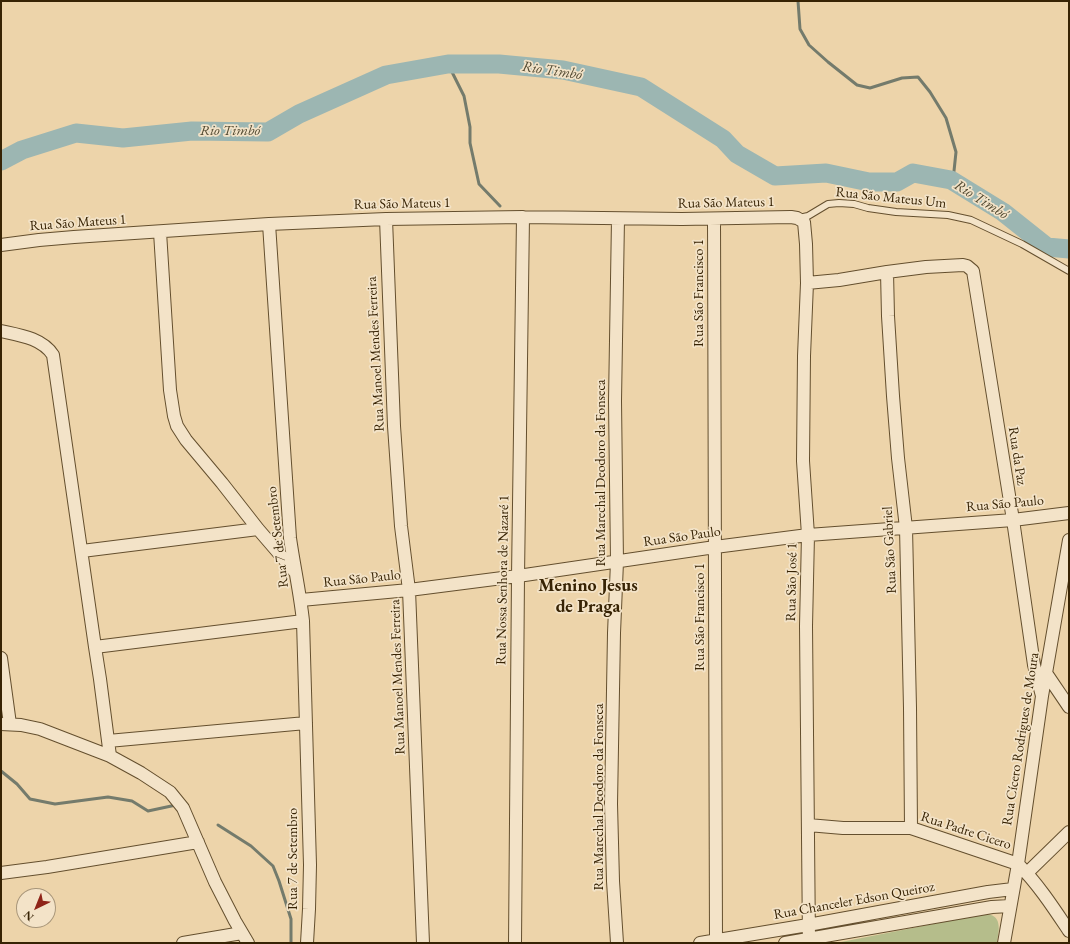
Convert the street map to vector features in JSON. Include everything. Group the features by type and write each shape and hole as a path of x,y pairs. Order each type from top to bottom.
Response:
{"street":[{"name":"Rua São Mateus 1","path":"1,245 39,240 269,224 386,219 523,217 714,219 791,217 801,220"},
{"name":"Rua Nossa Senhora de Nazaré 1","path":"515,943 523,217"},
{"name":"Rua Manoel Mendes Ferreira","path":"386,219 394,426 401,526 409,590 423,943"},
{"name":"Rua Marechal Deodoro da Fonseca","path":"617,943 613,881 611,804 614,633 617,562 615,394 618,219"},
{"name":"Rua São Francisco 1","path":"714,219 716,942"},
{"name":"Rua São José 1","path":"801,220 806,253 807,283 804,356 803,461 808,535 806,626 809,941"},
{"name":"Rua 7 de Setembro","path":"269,224 290,538 294,572 301,600 303,621 310,865 307,943"},
{"path":"160,232 170,390 177,426 186,440 294,572"},
{"name":"Rua da Paz","path":"887,272 958,264 967,266 972,271 1013,520 1034,665 1042,696"},
{"path":"807,283 839,280 887,272"},
{"name":"Rua São Gabriel","path":"887,272 893,396 906,528 911,828"},
{"path":"1,331 36,341 46,346 53,355 110,756"},
{"name":"Rua São Paulo","path":"301,600 409,590 808,535 1013,520 1069,513"},
{"path":"82,551 258,528"},
{"name":"Rua Cícero Rodrigues de Moura","path":"1004,943 1018,864 1042,696 1069,540"},
{"path":"95,647 303,621"},
{"path":"1,658 6,724 40,729 110,756 141,773 170,792 182,808 215,882 245,938 184,943"},
{"path":"1046,673 1069,707"},
{"path":"108,741 306,723"},
{"name":"Rua Padre Cicero","path":"808,825 843,828 911,828 1018,864"},
{"path":"1027,873 1069,832"},
{"path":"1,873 198,842"},
{"path":"1018,864 1044,893 1069,931"},
{"name":"Rua Chanceler Edson Queiroz","path":"700,943 716,942 988,892 1013,889"},
{"name":"Rua Chanceler Edson Queiroz","path":"785,943 809,941 992,907 1010,906"}],"lane":[{"name":"Rua São Mateus Um","path":"801,220 828,204 839,203 854,204 868,208 896,212 948,215 971,220 1022,244 1069,271"}],"green space":[{"path":"984,914 990,915 997,920 999,928 997,943 836,943"}],"waterway":[{"path":"798,1 800,29 809,45 857,85 870,88 902,78 918,77 930,92 946,118 956,152 954,171 951,180"},
{"path":"448,64 464,96 470,127 470,143 479,184 500,206"},
{"name":"Rio Timbó","path":"1,161 22,150 76,133 123,138 192,131 268,132 299,114 386,75 448,64 499,64 563,70 641,87 723,139 737,154 775,176 826,173 869,182 897,182 913,173 951,180 1003,212 1047,247 1069,249"},
{"path":"1,771 17,784 30,799 55,804 108,797 132,801 148,811 176,805"},
{"path":"218,825 251,846 273,866 291,919 291,943"}],"district":[{"name":"Menino Jesus de Praga","path":"588,596"}]}
